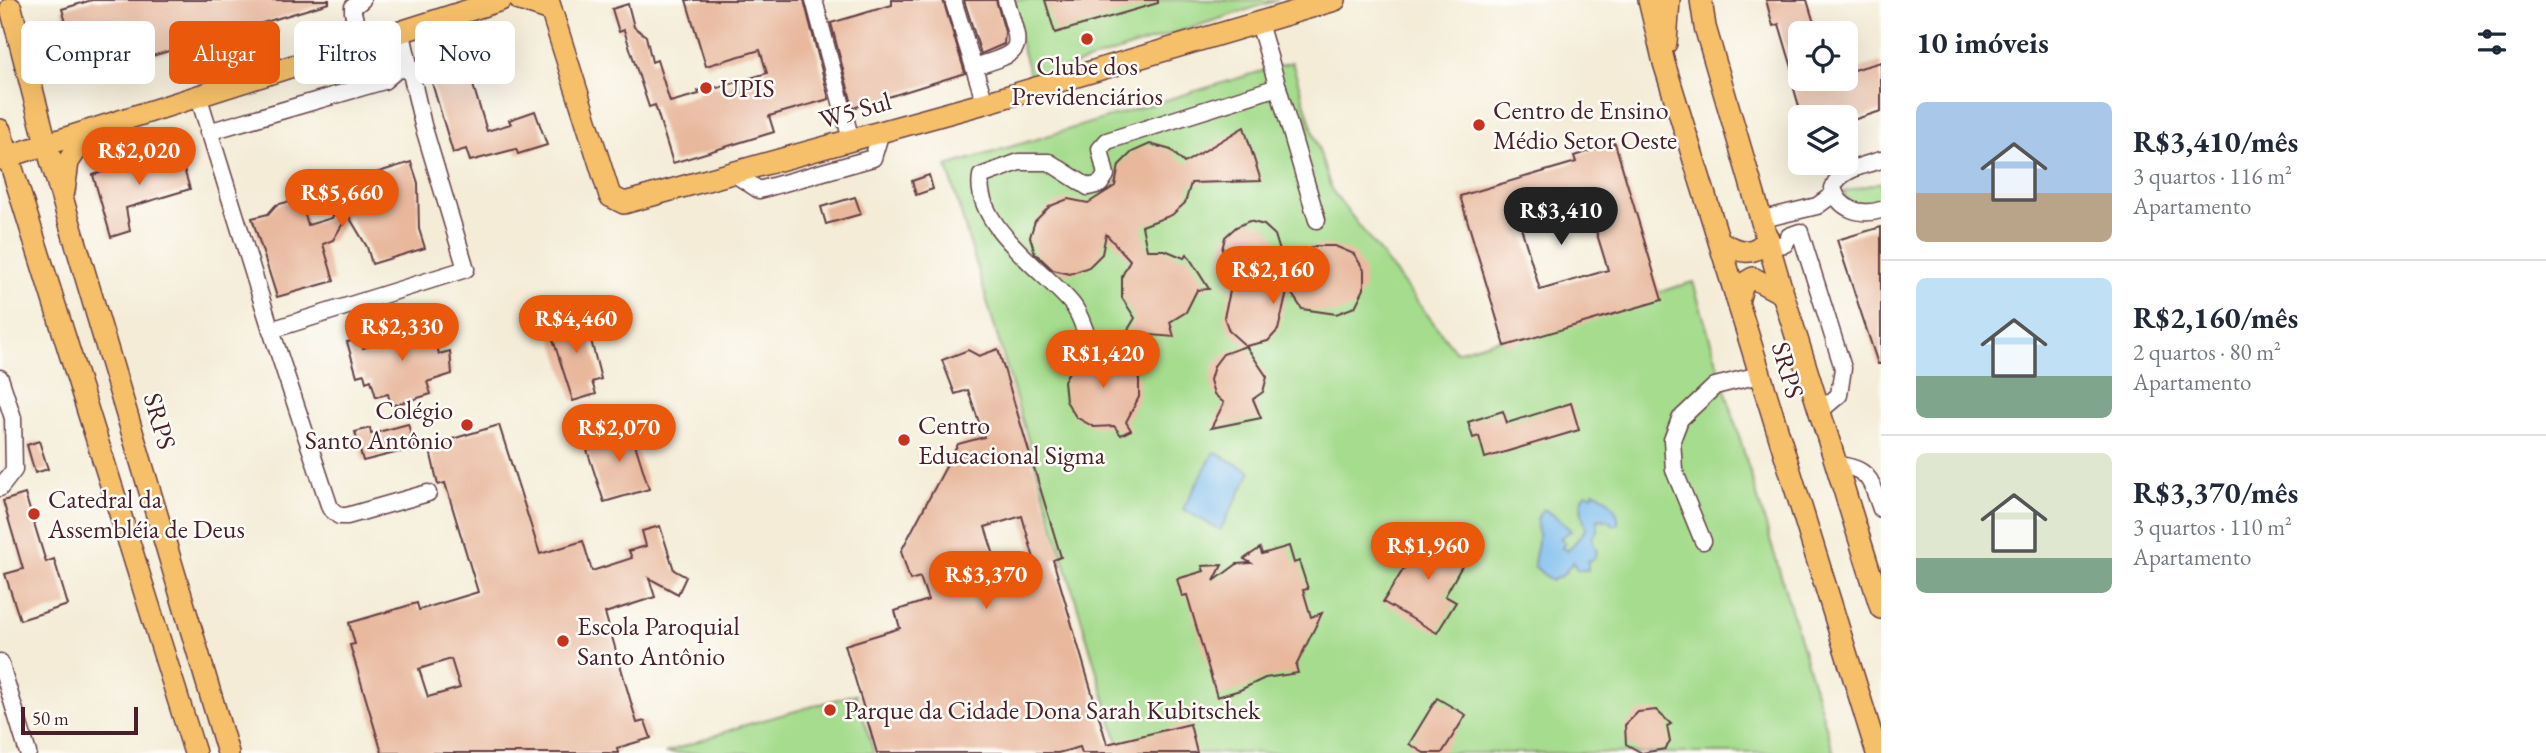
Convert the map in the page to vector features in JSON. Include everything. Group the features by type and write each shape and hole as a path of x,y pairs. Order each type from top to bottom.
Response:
{"main road":[{"path":"401,34 501,0"},
{"name":"W5 Sul","path":"520,0 550,5 610,196 624,203 985,103 1335,0"},
{"path":"1649,0 1664,63"},
{"name":"SRPS","path":"1669,0 1664,63 1739,298 1759,375 1877,753"},
{"name":"SRPS","path":"1701,0 1705,27 1783,294 1879,593"},
{"name":"SRPS","path":"8,9 228,753"},
{"path":"4,158 47,147 294,68"},
{"path":"0,130 4,158 195,753"},
{"path":"63,196 68,162 87,134"},
{"path":"1721,242 1731,249 1751,252 1763,246 1767,234"},
{"path":"1739,298 1743,284 1753,278 1762,280 1783,294"}],"street":[{"path":"355,21 353,12 362,0"},
{"path":"814,0 850,140"},
{"path":"953,0 985,103"},
{"path":"974,67 1013,54 1017,47 1018,39 1006,0"},
{"path":"1259,23 1317,220"},
{"path":"271,330 466,269 423,125 401,81"},
{"path":"208,132 362,84"},
{"path":"1086,333 1075,307 1031,265 998,228 979,191 981,176 1020,162 1049,162 1088,187 1100,184 1106,175 1100,149 1107,141 1278,88"},
{"path":"199,98 330,508 339,516 347,516 428,493"},
{"path":"733,173 759,190 873,158 881,132"},
{"path":"1767,234 1835,193 1837,180 1863,165 1881,160"},
{"path":"1835,193 1845,206 1857,212 1881,210"},
{"path":"1767,234 1785,244 1789,236 1800,232 1843,368 1839,395 1819,411"},
{"path":"1703,541 1674,470 1672,440 1680,419 1715,386 1759,375"},
{"path":"0,378 13,418 14,470 0,488"},
{"path":"1836,465 1864,472 1871,481 1881,509"},
{"path":"0,662 28,753"}],"green space":[{"name":"Clube dos Previdenciários","path":"1008,0 1278,0 1031,79"},
{"path":"1292,62 1331,189 1456,352 1693,282 1834,753 1121,753 947,166"},
{"path":"1881,182 1881,204 1851,205 1843,192"},
{"name":"Parque da Cidade Dona Sarah Kubitschek","path":"856,694 874,753 665,753 742,726"}],"water":[{"path":"1214,452 1251,472 1220,530 1183,509"},
{"path":"1593,491 1611,504 1617,514 1618,525 1613,526 1610,521 1598,519 1597,531 1592,538 1597,552 1594,559 1588,561 1588,570 1577,570 1573,562 1563,575 1551,581 1534,566 1540,514 1543,509 1571,531 1560,538 1565,542 1562,548 1568,551 1586,529 1582,502 1586,493 1592,495"}],"building":[{"path":"92,0 329,0 329,3 269,21 169,21 169,51 155,55 155,21 66,21 62,9"},
{"path":"686,0 804,0 829,99 769,116 774,132 673,163 655,105 649,107 624,30 619,32 612,9 628,4 634,27 646,36 652,62 657,60 670,102 699,94 698,91 713,86 718,88 767,73 760,50 706,66"},
{"path":"892,0 943,0 965,73 853,108 831,23 892,5"},
{"path":"964,0 996,0 1005,32 1004,44 981,54"},
{"path":"1045,0 1158,0 1158,3 1055,33"},
{"path":"1766,0 1807,0 1813,21 1788,21 1788,54 1779,24 1773,26"},
{"path":"1881,62 1881,111 1858,118 1858,105 1799,105 1795,91 1858,91 1858,69"},
{"path":"432,84 473,84 487,131 511,124 509,120 535,111 547,145 518,154 516,149 470,161 466,149 453,153"},
{"path":"1244,127 1261,181 1191,183 1185,203 1172,215 1142,226 1147,250 1165,250 1184,258 1187,254 1209,289 1197,290 1186,312 1170,322 1174,337 1126,333 1135,318 1122,298 1122,276 1130,260 1106,234 1102,254 1089,267 1070,274 1053,270 1035,253 1030,237 1035,221 1050,206 1068,199 1088,203 1115,186 1119,165 1132,152 1150,144 1171,150 1184,163"},
{"path":"1615,143 1662,300 1505,346 1460,196 1576,162 1574,156","holes":["1584,192 1608,270 1540,290 1517,214"]},
{"path":"178,149 190,189 126,208 130,231 111,237 93,175"},
{"path":"411,162 418,183 419,229 425,248 372,264 367,247 348,215 333,240 323,244 334,281 277,297 252,218 268,214 276,205 287,202 303,208 308,225 332,218 341,199 337,185"},
{"path":"929,175 933,189 916,195 912,181"},
{"path":"855,197 861,214 826,224 821,207"},
{"path":"1249,221 1264,225 1275,235 1284,264 1315,246 1335,246 1354,254 1364,270 1364,289 1355,307 1336,314 1302,309 1288,288 1278,330 1268,341 1246,346 1229,331 1224,317 1232,283 1222,250 1225,237 1236,227"},
{"path":"1881,227 1881,364 1878,364 1837,240"},
{"path":"584,313 601,379 592,382 596,394 573,401 548,324"},
{"path":"420,320 424,332 434,335 439,354 450,351 452,374 427,382 431,394 391,406 388,394 376,397 371,380 366,382 364,374 357,376 347,342 360,339 363,348 392,340 388,329"},
{"path":"1246,346 1267,377 1263,392 1253,399 1261,418 1211,428 1224,403 1214,394 1210,380 1214,366 1223,354"},
{"path":"998,349 1061,557 1053,560 1107,744 1190,724 1197,753 1082,753 1080,747 1058,753 877,753 845,645 900,628 895,611 928,600 920,577 910,580 901,551 958,444 984,437 968,390 955,394 942,360 968,350 979,356","holes":["1022,516 1035,562 998,568 985,527"]},
{"path":"1122,352 1139,379 1139,397 1126,422 1131,430 1121,435 1114,426 1094,427 1076,417 1066,401 1064,381 1073,364 1092,353"},
{"path":"1571,403 1579,430 1485,458 1479,436 1473,438 1468,422 1503,411 1507,423"},
{"path":"625,412 649,489 604,502 587,450 619,440 612,416"},
{"path":"408,424 415,448 363,461 355,432 370,428 371,434"},
{"path":"499,425 540,554 583,541 592,571 632,558 629,551 646,546 642,531 660,526 674,570 686,577 678,594 649,578 655,597 605,613 637,723 645,721 651,738 617,748 618,753 382,753 350,645 355,644 349,623 417,603 419,610 478,592 445,483 438,485 429,446","holes":["451,659 460,688 428,697 419,669"]},
{"path":"39,441 48,469 35,473 27,445"},
{"path":"25,494 46,562 54,559 68,605 20,620 5,574 23,569 3,501"},
{"path":"1429,528 1462,547 1459,561 1463,564 1445,596 1456,602 1437,633 1383,602"},
{"path":"1289,546 1294,563 1299,561 1308,589 1303,590 1311,617 1322,613 1296,666 1298,673 1265,678 1217,697 1187,595 1182,596 1177,579 1204,571 1202,566 1222,565 1214,581 1237,564 1251,563 1244,559 1260,548 1262,554"},
{"path":"1437,698 1466,715 1442,753 1424,753 1409,744"},
{"path":"1656,710 1671,724 1667,726 1670,742 1665,749 1642,753 1626,744 1625,725 1638,712"}],"place":[{"name":"Clube dos Previdenciários","path":"1087,39"},
{"name":"UPIS","path":"706,88"},
{"name":"Centro de Ensino Médio Setor Oeste","path":"1479,125"},
{"name":"Colégio Santo Antônio","path":"467,425"},
{"name":"Centro Educacional Sigma","path":"904,440"},
{"name":"Catedral da Assembléia de Deus","path":"34,514"},
{"name":"Escola Paroquial Santo Antônio","path":"563,641"},
{"name":"Parque da Cidade Dona Sarah Kubitschek","path":"830,710"}]}
